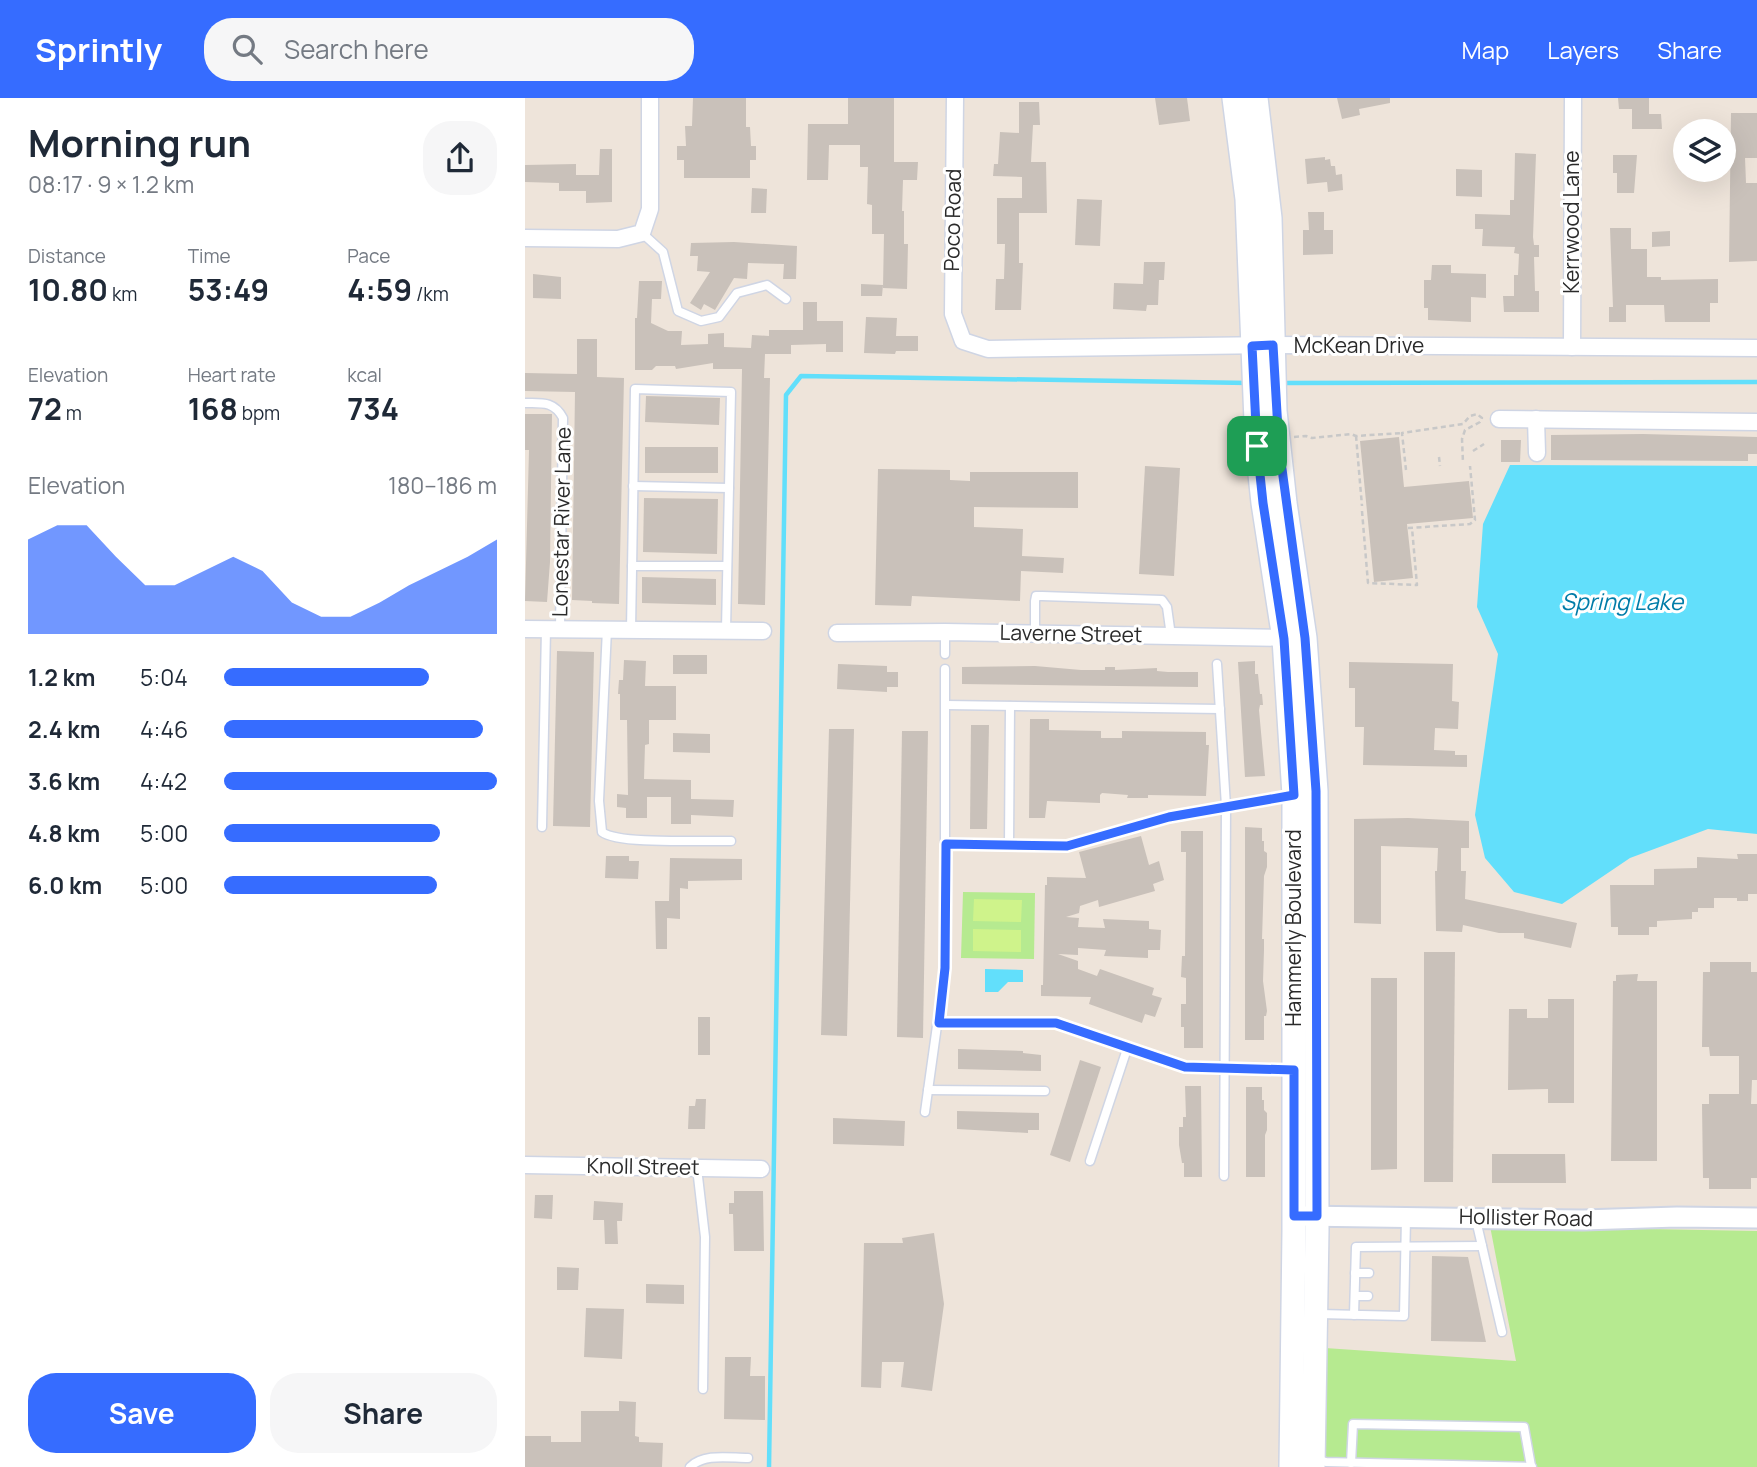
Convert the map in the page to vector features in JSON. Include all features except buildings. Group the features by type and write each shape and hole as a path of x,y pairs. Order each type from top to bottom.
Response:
{"main road":[{"name":"Hammerly Boulevard","path":"1234,98 1263,354 1263,503 1294,638 1305,793 1305,1216 1291,1467"},
{"name":"Hammerly Boulevard","path":"1256,98 1270,218 1263,354"},
{"name":"Hammerly Boulevard","path":"1305,998 1294,1070 1305,1216 1316,1314 1313,1463"}],"street":[{"path":"525,238 618,239 642,233 650,209 650,98"},
{"name":"Poco Road","path":"955,98 953,314 963,341"},
{"name":"Kerrwood Lane","path":"1572,347 1573,98"},
{"name":"McKean Drive","path":"963,341 988,349 1263,354 1572,347 1757,348"},
{"path":"1499,419 1757,422"},
{"path":"1536,419 1537,453"},
{"path":"525,629 762,631"},
{"name":"Laverne Street","path":"837,633 945,632 1294,638"},
{"name":"Knoll Street","path":"525,1165 761,1169"},
{"name":"Hollister Road","path":"1305,1216 1583,1220 1757,1218"}],"lane":[{"path":"642,233 663,252 678,311 701,321 719,317 737,293 767,285 786,299"},
{"path":"631,629 635,390 731,392 726,630"},
{"name":"Lonestar River Lane","path":"525,402 549,403 558,408 565,428 553,629"},
{"path":"633,486 729,488"},
{"path":"632,566 727,566"},
{"path":"1035,634 1035,601 1036,596 1042,596 1162,600 1167,607 1171,636"},
{"path":"542,827 553,629"},
{"path":"607,629 599,801 601,832 608,837 731,841"},
{"path":"945,632 945,654"},
{"path":"1217,664 1226,806 1224,1177"},
{"path":"925,1112 945,968 946,669"},
{"path":"946,705 1220,709"},
{"path":"1009,845 1010,706"},
{"path":"946,844 1067,846 1169,817 1305,793"},
{"path":"939,1023 1056,1023 1185,1067 1294,1070"},
{"path":"1090,1161 1127,1049"},
{"path":"928,1090 1045,1091"},
{"path":"697,1168 705,1237 703,1389"},
{"path":"1316,1314 1404,1316 1405,1296 1400,1273 1405,1246 1406,1216"},
{"path":"1476,1217 1502,1332"},
{"path":"1354,1315 1356,1247 1482,1246"},
{"path":"1356,1273 1369,1273"},
{"path":"1355,1296 1369,1296"},
{"path":"1395,1296 1405,1296"},
{"path":"1313,1463 1532,1466 1524,1427 1353,1424 1351,1463"},
{"path":"690,1467 701,1459 748,1458"}],"path":[{"path":"1290,437 1306,436 1312,439 1351,434 1402,433 1463,424 1470,416 1477,414 1482,418 1480,422 1465,430 1462,439 1463,463"},
{"path":"1402,433 1406,470"},
{"path":"1378,434 1378,439"},
{"path":"1356,436 1368,583 1417,585 1410,528 1418,525 1470,524 1475,520 1469,466"},
{"path":"1473,451 1484,444"},
{"path":"1439,457 1440,466"}],"green space":[{"path":"963,892 1035,893 1034,959 961,958"},
{"path":"974,899 1022,900 1021,922 973,921"},
{"path":"973,929 1021,930 1021,952 973,951"},
{"path":"1490,1226 1757,1231 1757,1467 1322,1467 1325,1348 1516,1361"}],"water":[{"name":"Spring Lake","path":"1510,465 1757,466 1757,834 1708,829 1630,858 1562,904 1514,892 1485,858 1475,815 1498,654 1477,607 1483,524"},
{"path":"985,969 1023,970 1023,982 1008,982 998,992 985,992"}],"waterway":[{"path":"769,1467 786,395 801,376 1249,383"},
{"path":"1282,383 1757,382"}],"route":[{"path":"1273,345 1275,411 1285,503 1305,638 1316,791 1317,1216 1294,1216 1294,1070 1185,1067 1056,1023 939,1023 945,968 946,844 1067,846 1169,817 1294,795 1284,639 1257,446 1252,346 1273,345"}]}
